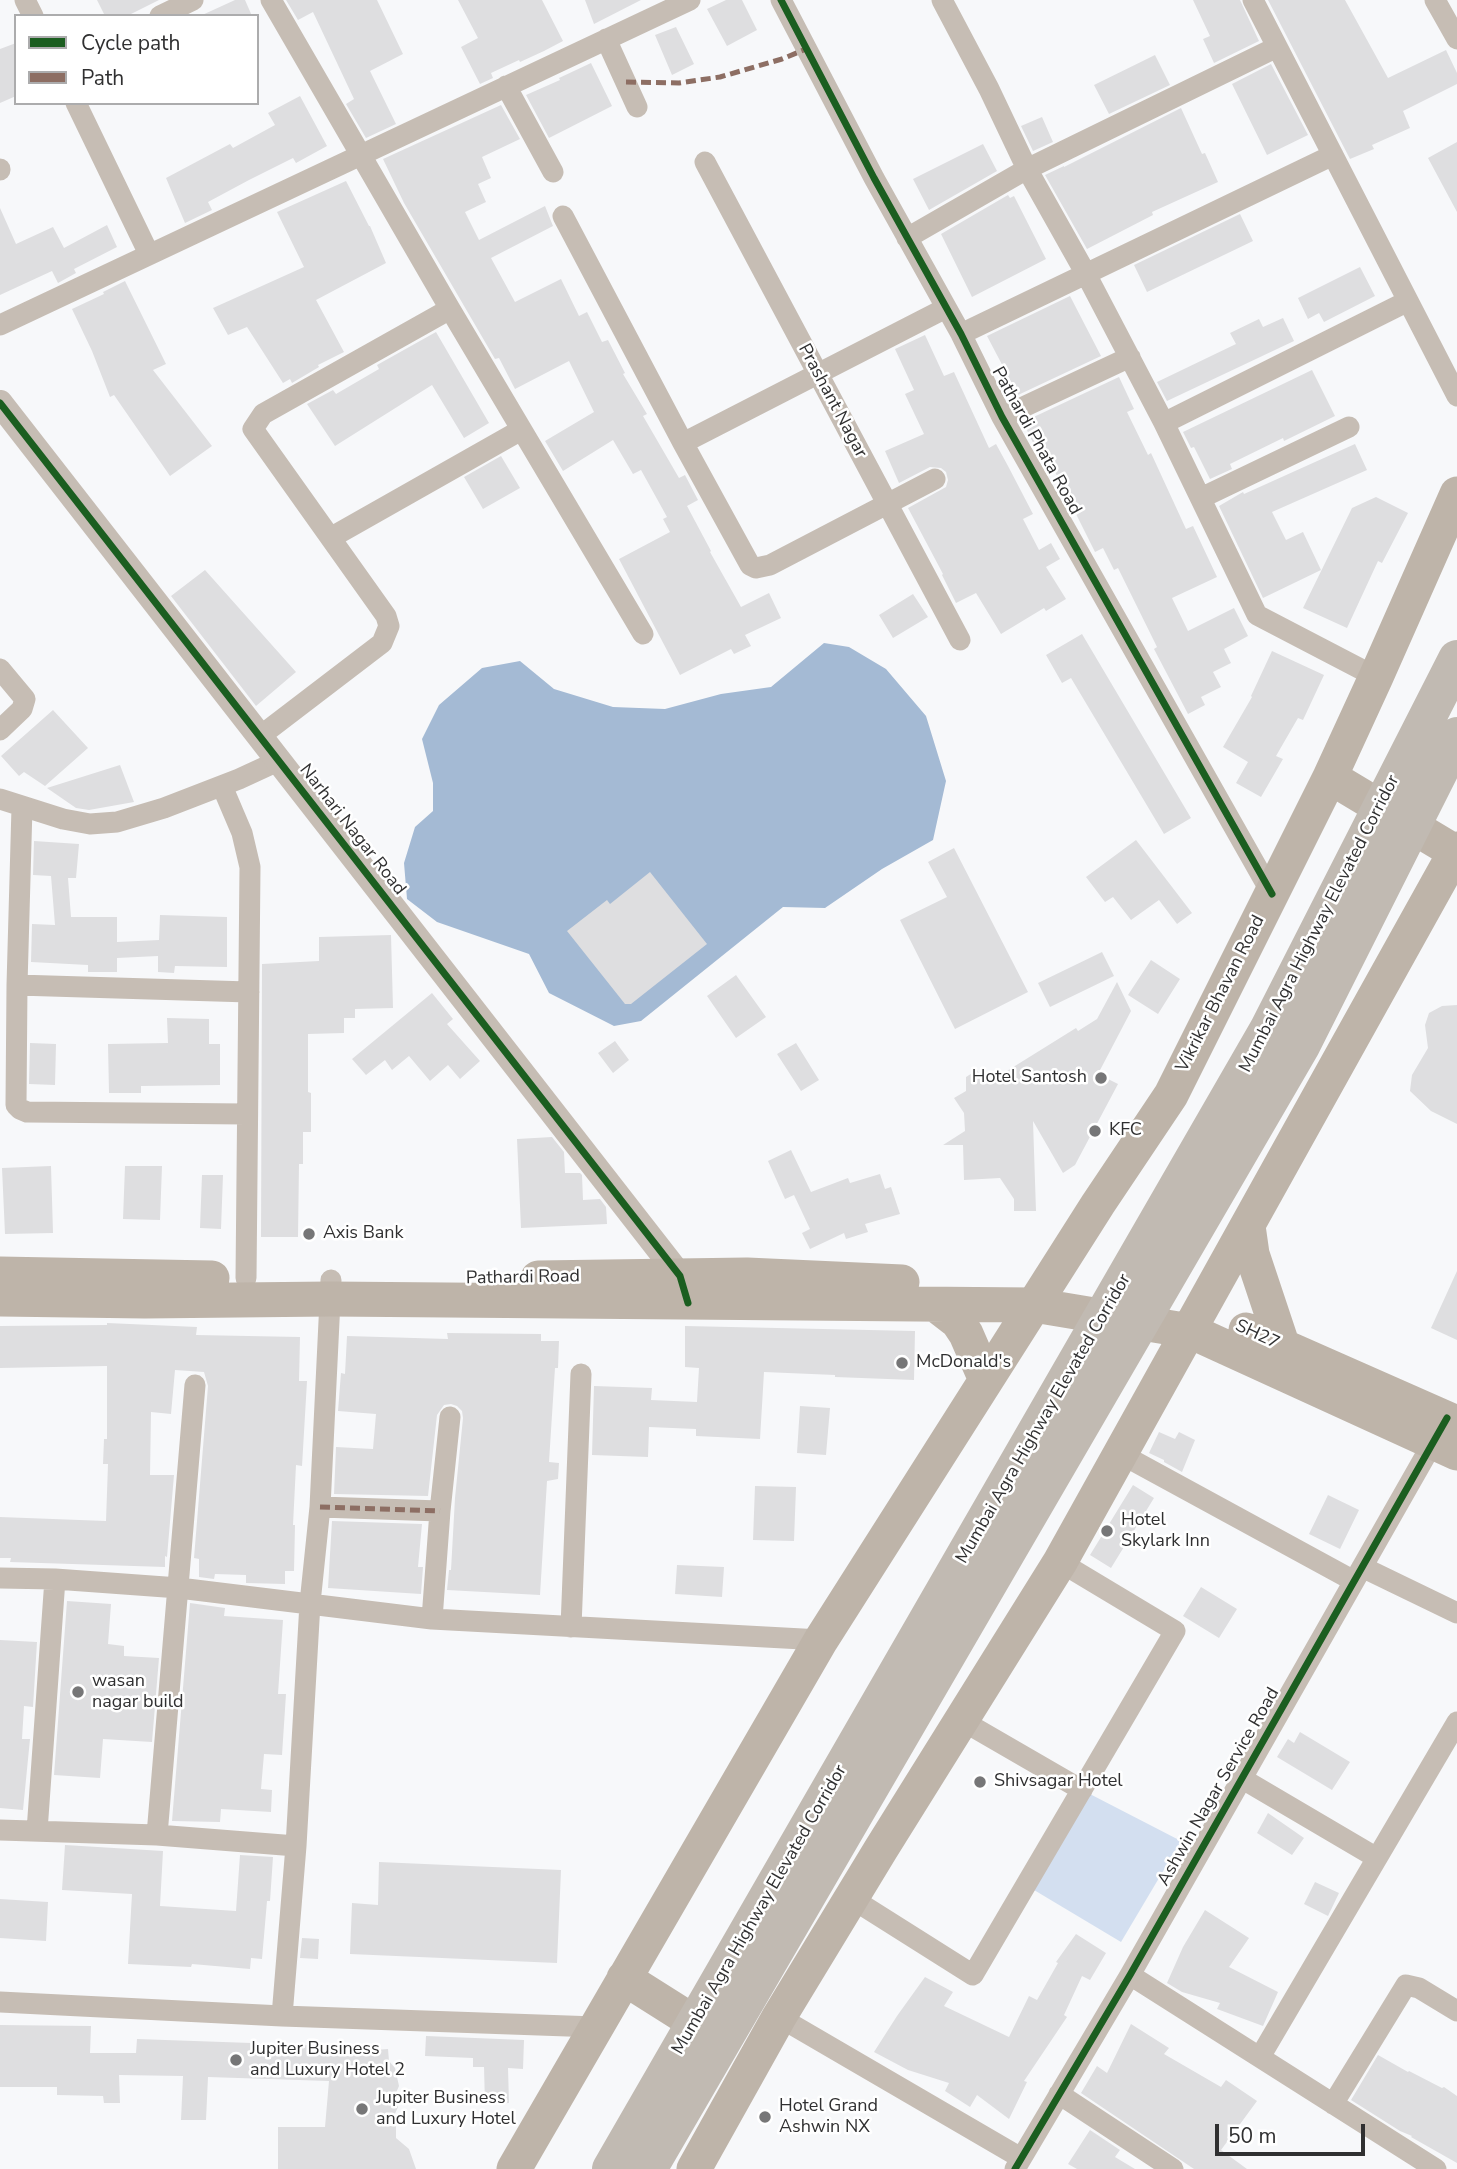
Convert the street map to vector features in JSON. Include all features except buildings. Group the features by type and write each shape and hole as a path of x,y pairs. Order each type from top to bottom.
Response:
{"highway":[{"name":"Mumbai Agra Highway Elevated Corridor","path":"625,2167 1268,1030 1457,659"},
{"name":"Mumbai Agra Highway Elevated Corridor","path":"625,2167 1301,1046 1457,736"}],"main road":[{"name":"Vikrikar Bhavan Road","path":"514,2169 821,1640 1098,1204 1171,1095 1329,777 1457,494"},
{"path":"694,2169 779,2017 1060,1562 1456,850 1329,777"},
{"path":"1248,1226 1252,1254 1283,1347"},
{"path":"0,1274 246,1278 331,1290"},
{"name":"SH27","path":"684,1290 747,1275 1040,1297 1196,1320 1283,1347 1448,1434"},
{"path":"0,1299 145,1301 331,1290 684,1290 936,1305 1040,1297"},
{"path":"936,1305 958,1322 986,1380"},
{"path":"1196,1320 1448,1434"},
{"path":"624,1978 755,2061"}],"street":[{"path":"164,14 194,0"},
{"path":"271,0 643,634"},
{"path":"0,325 690,0"},
{"name":"Pathardi Phata Road","path":"780,0 961,334 1002,416 1272,894"},
{"path":"942,0 1027,169 1164,423 1257,615 1376,677"},
{"path":"1253,0 1457,396"},
{"path":"1435,0 1457,39"},
{"path":"606,39 637,107"},
{"path":"907,238 1027,169 1277,47"},
{"path":"506,86 553,172"},
{"path":"77,105 149,254"},
{"path":"961,334 1333,155"},
{"name":"Prashant Nagar","path":"705,162 960,640"},
{"path":"563,216 682,443 750,565 756,568 770,565 935,479"},
{"path":"1164,423 1408,301"},
{"path":"682,443 946,308"},
{"path":"259,737 382,643 389,626 386,616 332,537 253,429 263,414 450,309"},
{"path":"1002,416 1130,357"},
{"name":"Narhari Nagar Road","path":"0,403 684,1290"},
{"path":"1201,498 1349,427"},
{"path":"332,537 522,430"},
{"path":"0,669 24,699 22,709 0,730"},
{"path":"0,799 90,824 117,822 164,808 278,761"},
{"path":"222,786 242,833 250,867 246,1278"},
{"path":"22,807 16,1105 27,1112 246,1114"},
{"path":"17,985 249,992"},
{"path":"282,2016 296,1846 310,1604 320,1507 331,1290"},
{"path":"571,1627 581,1374"},
{"path":"156,1835 195,1385"},
{"path":"432,1619 450,1417"},
{"name":"Ashwin Nagar Service Road","path":"1018,2164 1130,1975 1358,1574 1448,1434"},
{"path":"1121,1454 1358,1574 1457,1613"},
{"path":"320,1507 440,1511"},
{"path":"851,1898 973,1975 1175,1631 1060,1562"},
{"path":"0,1578 179,1588 432,1619 821,1640"},
{"path":"37,1831 55,1579"},
{"path":"961,1720 1082,1790"},
{"path":"1260,2057 1457,1722"},
{"path":"1241,1778 1377,1858"},
{"path":"0,1830 156,1835 296,1846"},
{"path":"1130,1975 1436,2169"},
{"path":"1333,2104 1406,1985 1419,1988 1457,2011"},
{"path":"0,2002 282,2016 596,2027"},
{"path":"779,2017 1018,2164"},
{"path":"1059,2094 1173,2169"}],"shaded area":[{"path":"824,643 849,647 886,669 926,716 946,781 933,840 882,869 825,908 783,907 641,1021 614,1026 549,993 529,954 437,922 407,899 404,863 415,827 433,811 433,783 422,739 439,705 482,668 520,661 554,689 613,707 665,709 721,694 771,687"},
{"path":"1086,1792 1181,1841 1121,1942 1029,1887"}],"marked path":[{"path":"626,82 679,83 720,77 806,49"},
{"path":"320,1507 440,1511"}],"cycle path":[{"path":"781,0 874,178 961,334 1002,417 1272,894"},
{"path":"0,403 680,1276 688,1303"},
{"path":"1015,2169 1130,1975 1447,1418"}],"place":[{"name":"Hotel Santosh","path":"1101,1078"},
{"name":"KFC","path":"1095,1131"},
{"name":"Axis Bank","path":"309,1234"},
{"name":"McDonald's","path":"902,1363"},
{"name":"Hotel Skylark Inn","path":"1107,1531"},
{"name":"wasan nagar build","path":"78,1692"},
{"name":"Shivsagar Hotel","path":"980,1782"},
{"name":"Jupiter Business and Luxury Hotel 2","path":"236,2060"},
{"name":"Jupiter Business and Luxury Hotel","path":"362,2109"},
{"name":"Hotel Grand Ashwin NX","path":"765,2117"}]}
